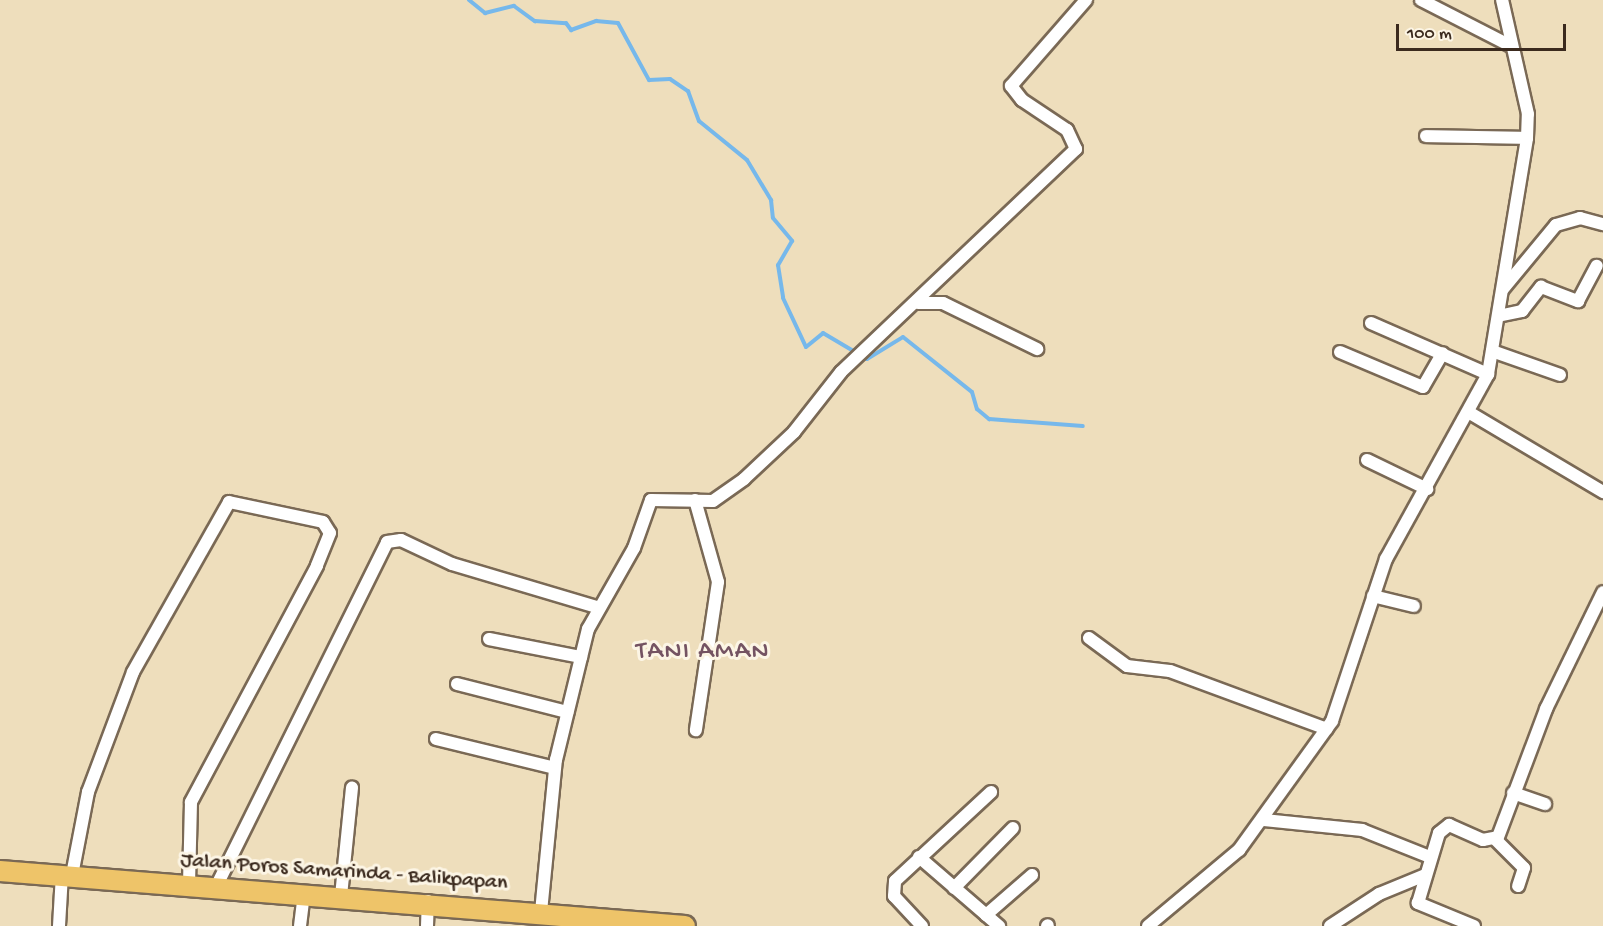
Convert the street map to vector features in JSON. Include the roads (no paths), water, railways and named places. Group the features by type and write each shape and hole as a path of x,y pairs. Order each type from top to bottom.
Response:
{"highway":[{"name":"Jalan Poros Samarinda - Balikpapan","path":"0,871 189,885 215,889 428,902 495,917 541,912 685,926"}],"street":[{"path":"541,912 555,768 581,657 596,607 634,548 651,500 717,499 768,458 829,384 1076,149 1067,130 1022,100 1011,86 1086,0"},
{"path":"1421,0 1510,46"},
{"path":"1148,926 1211,879 1264,820 1327,729 1344,697 1386,559 1470,414 1488,374 1527,138 1528,114 1510,46 1502,0"},
{"path":"1426,136 1527,138"},
{"path":"1503,289 1556,225 1580,218 1603,224"},
{"path":"1498,316 1522,311 1544,287 1577,301 1597,266"},
{"path":"916,303 943,303 1037,349"},
{"path":"1371,323 1488,374"},
{"path":"1492,351 1560,375"},
{"path":"1340,352 1423,387 1443,353"},
{"path":"1470,414 1603,492"},
{"path":"1367,460 1427,489"},
{"path":"694,500 718,582 696,730"},
{"path":"59,926 67,875 88,792 133,672 229,502 323,522 330,533 316,566 191,802 189,885"},
{"path":"215,889 387,542 401,540 452,564 596,607"},
{"path":"1496,839 1546,709 1603,592"},
{"path":"1373,596 1414,606"},
{"path":"1089,638 1127,666 1170,671 1327,729"},
{"path":"489,639 581,657"},
{"path":"457,684 567,712"},
{"path":"436,739 555,768"},
{"path":"341,896 352,788"},
{"path":"922,926 893,891 895,881 991,792"},
{"path":"1513,793 1545,804"},
{"path":"1264,820 1362,830 1430,857"},
{"path":"1474,926 1419,904 1430,857 1445,826 1496,839 1524,868 1518,886"},
{"path":"954,888 1013,828"},
{"path":"919,857 999,926"},
{"path":"986,915 1032,874"},
{"path":"1330,926 1379,894 1425,875"},
{"path":"300,926 304,894"},
{"path":"427,926 428,902"}],"waterway":[{"path":"469,0 485,13 514,6 535,21 566,23 571,30 596,21 618,23 649,80 670,79 688,91 699,121 747,160 771,200 773,218 792,241 778,265 783,298 806,347 823,333 867,359 903,337 972,392 977,409 989,419 1083,426"}],"district":[{"name":"TANI AMAN","path":"703,653"}]}
